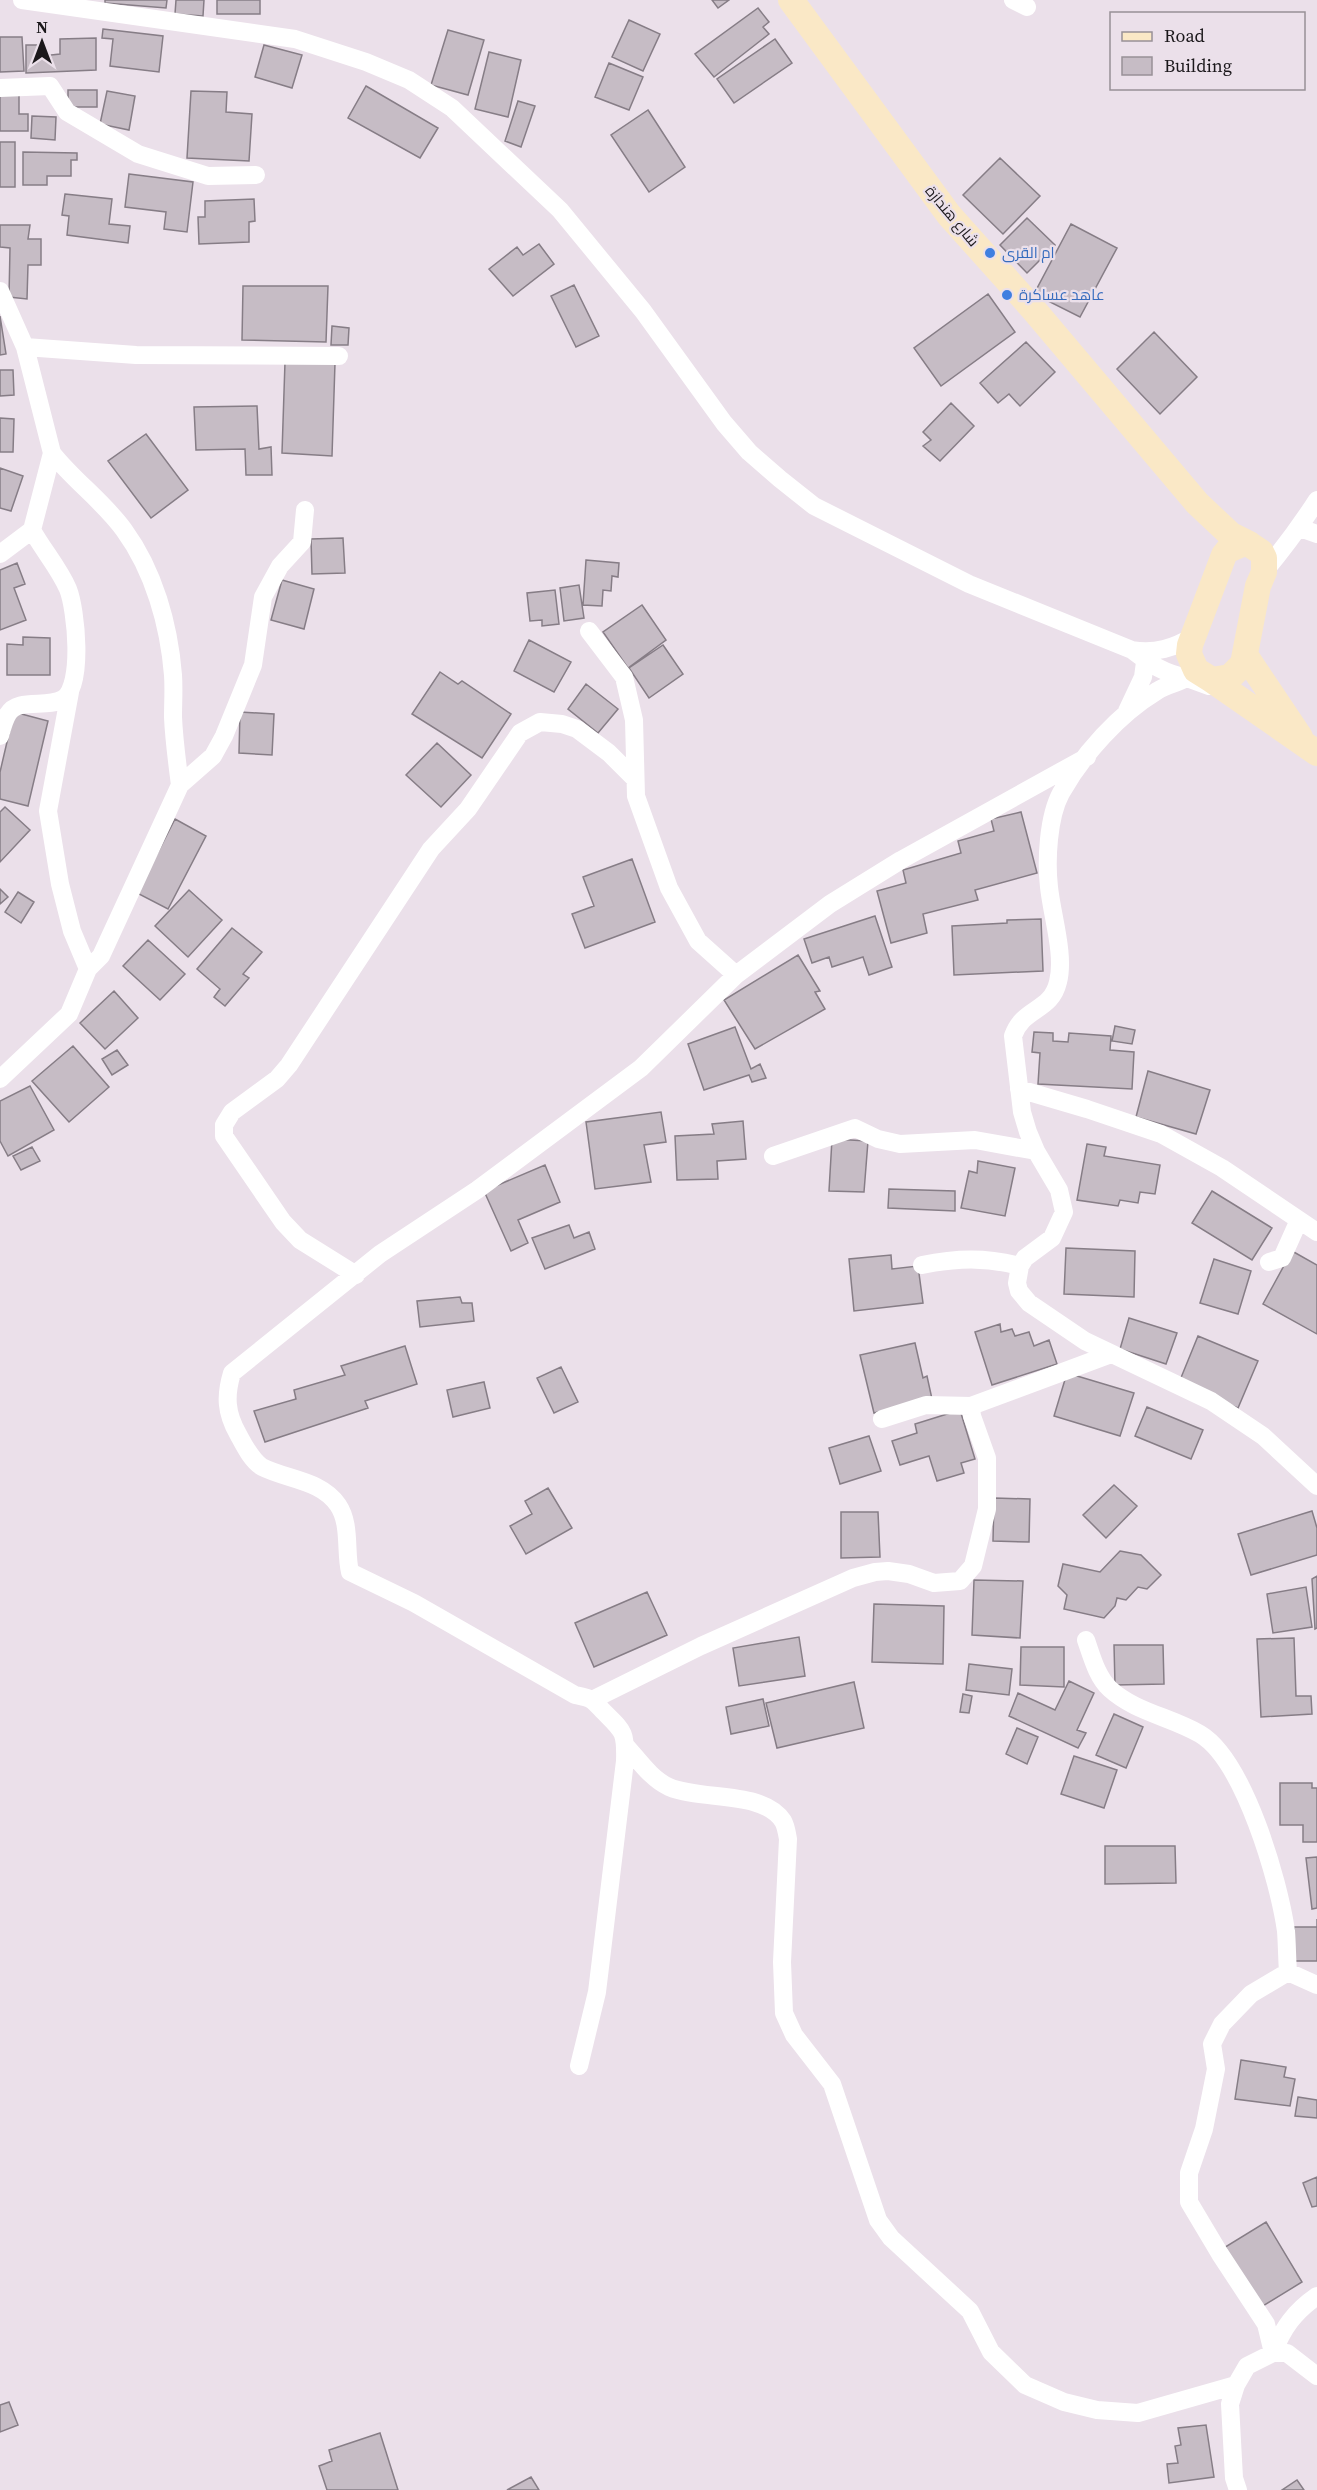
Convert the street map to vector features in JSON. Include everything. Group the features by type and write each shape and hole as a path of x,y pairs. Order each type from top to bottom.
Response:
{"street":[{"path":"22,0 295,39 366,62 409,80 452,108 560,210 643,311 724,423 748,452 814,506 969,584 1143,654 1168,674 1199,679 1233,695 1311,749"},
{"name":"شارع هندازة","path":"791,0 949,215 1034,310 1197,503 1231,535 1249,544"},
{"path":"0,88 50,86 67,112 138,154 208,176 256,175"},
{"path":"0,291 25,347 52,453 64,469 103,504 125,531 141,558 161,607 173,676 175,754 180,785"},
{"path":"25,347 136,354 339,356"},
{"path":"0,554 32,530 52,453"},
{"path":"1261,579 1317,500"},
{"name":"شارع هندازة","path":"1197,503 1219,568"},
{"path":"0,1079 69,1014 88,969 101,956 180,785 213,756 224,736 253,665 263,597 280,566 302,542 305,510"},
{"path":"32,530 63,579 73,608 76,655 48,811 60,884 72,931 88,969"},
{"path":"1199,679 1203,676 1191,663 1189,654 1219,568 1228,550 1242,544 1295,532 1317,534"},
{"path":"1249,544 1261,552 1264,558 1246,650 1238,672 1230,677 1199,679 1158,690 1127,711 1087,757 1060,794 1052,824 1046,866 1051,912 1060,960 1058,984 1047,1004 1026,1016 1017,1026 1013,1036 1022,1112 1036,1151 1059,1190 1064,1212 1052,1238 1025,1258 1020,1266 1017,1283 1019,1291 1029,1304 1084,1341 1211,1401 1263,1436 1317,1486"},
{"path":"589,632 624,677 634,720 636,796 669,888 698,941 736,975"},
{"path":"1143,654 1181,644 1194,636"},
{"path":"1246,650 1311,749"},
{"path":"1127,711 1143,677 1143,654"},
{"path":"0,736 8,714 15,707 44,705 62,700 70,692"},
{"path":"356,1275 300,1240 283,1222 224,1137 224,1125 232,1112 277,1079 289,1065 431,849 468,808 520,734 540,722 562,724 577,729 609,753 634,778"},
{"path":"579,2066 597,1992 625,1745 623,1733 594,1699 575,1695 414,1603 350,1572 347,1560 347,1532 339,1507 324,1490 261,1466 243,1445 226,1407 227,1389 232,1373 380,1254 477,1190 641,1068 736,975 830,904 901,860 1087,757"},
{"path":"1019,1089 1161,1134 1222,1168 1317,1232"},
{"path":"773,1156 855,1128 878,1140 900,1144 975,1140 1036,1151"},
{"path":"1269,1262 1282,1258 1299,1220"},
{"path":"922,1264 955,1258 995,1260 1020,1266"},
{"path":"882,1419 926,1405 971,1406 1111,1354"},
{"path":"594,1699 701,1646 854,1578 888,1571 909,1574 934,1583 960,1581 973,1566 987,1509 987,1458 972,1416 971,1406"},
{"path":"1086,1640 1098,1673 1110,1689 1135,1706 1202,1735 1240,1781 1258,1823 1275,1884 1286,1930 1288,1972"},
{"path":"625,1745 646,1770 667,1786 693,1795 751,1800 771,1810 783,1822 788,1839 782,1962 784,2013 794,2035 832,2084 878,2220 891,2238 970,2311 991,2352 1026,2385 1064,2402 1097,2410 1138,2413 1236,2385"},
{"path":"1288,1972 1317,1984"},
{"path":"1273,2353 1266,2324 1189,2202 1189,2173 1204,2129 1216,2069 1212,2044 1222,2024 1251,1994 1288,1972"},
{"path":"1273,2353 1282,2329 1306,2303 1317,2296"},
{"path":"1238,2490 1234,2478 1230,2404 1236,2385 1247,2366 1273,2353 1287,2353 1317,2376"}],"building":[{"path":"105,0 167,0 166,8 105,3"},
{"path":"176,0 204,0 203,16 175,14"},
{"path":"217,0 260,0 260,14 217,14"},
{"path":"712,0 729,0 718,8"},
{"path":"758,8 769,22 763,27 769,34 714,77 695,54"},
{"path":"629,20 660,34 643,71 612,57"},
{"path":"103,29 163,36 159,72 110,66 113,39 102,38"},
{"path":"448,30 484,40 468,95 431,85"},
{"path":"0,37 22,37 24,71 0,72"},
{"path":"96,38 96,70 26,73 26,45 42,45 42,56 60,54 60,39"},
{"path":"775,39 792,63 734,103 717,79"},
{"path":"264,45 302,55 292,88 255,77"},
{"path":"489,52 521,60 508,117 475,109"},
{"path":"609,63 643,77 629,110 595,97"},
{"path":"366,86 438,128 420,158 348,118"},
{"path":"68,90 97,90 97,107 68,107"},
{"path":"107,91 135,96 129,130 100,124"},
{"path":"191,91 227,92 226,112 252,114 249,161 187,158"},
{"path":"19,94 19,114 28,114 28,131 0,131 0,95"},
{"path":"518,101 535,106 521,147 505,141"},
{"path":"648,110 685,167 649,192 611,135"},
{"path":"32,116 56,117 55,140 31,138"},
{"path":"0,142 15,142 15,187 0,187"},
{"path":"23,152 77,153 77,160 71,160 71,176 47,176 47,185 23,185"},
{"path":"1000,158 1040,196 1003,234 963,195"},
{"path":"129,174 193,182 187,232 164,229 166,212 125,207"},
{"path":"65,194 112,199 109,224 130,226 128,243 67,235 69,216 62,215"},
{"path":"254,199 255,221 249,222 249,242 199,244 198,217 205,217 205,201"},
{"path":"1027,218 1055,245 1027,273 1000,245"},
{"path":"1071,224 1117,248 1080,317 1034,294"},
{"path":"0,225 30,225 28,239 41,239 41,265 28,265 27,299 9,297 10,248 0,247"},
{"path":"539,244 554,264 513,296 489,269 517,247 523,255"},
{"path":"574,285 599,336 576,347 551,296"},
{"path":"243,286 328,286 326,342 242,340"},
{"path":"988,294 1015,332 941,386 914,348"},
{"path":"0,316 6,354 0,355"},
{"path":"332,326 349,328 348,345 331,345"},
{"path":"1154,332 1197,377 1160,414 1117,369"},
{"path":"1026,342 1055,372 1020,406 1009,394 998,403 980,383"},
{"path":"285,362 335,363 332,456 282,453"},
{"path":"0,370 13,370 14,395 0,396"},
{"path":"951,403 974,426 940,461 923,446 931,440 923,432"},
{"path":"257,406 259,449 271,447 272,475 246,475 245,449 196,450 194,407"},
{"path":"0,418 14,419 13,452 0,452"},
{"path":"146,434 188,490 151,518 108,461"},
{"path":"0,468 23,476 11,511 0,508"},
{"path":"343,538 345,573 312,574 311,539"},
{"path":"586,560 619,563 618,577 612,576 611,591 603,590 602,606 583,605"},
{"path":"17,563 25,584 14,588 26,620 0,630 0,570"},
{"path":"282,580 314,589 304,629 271,620"},
{"path":"579,585 584,618 564,621 560,588"},
{"path":"555,590 559,624 542,626 542,620 530,621 527,593"},
{"path":"642,605 666,640 628,668 603,632"},
{"path":"23,637 50,638 50,675 7,675 7,644 23,645"},
{"path":"529,640 571,662 554,692 514,671"},
{"path":"663,645 683,674 649,698 629,668"},
{"path":"440,672 458,684 462,681 511,714 482,758 412,714"},
{"path":"586,684 618,709 598,733 568,709"},
{"path":"14,712 48,721 28,806 0,799 0,772"},
{"path":"240,712 274,714 272,755 239,753"},
{"path":"437,743 471,775 441,807 406,775"},
{"path":"5,807 30,830 0,862 0,812"},
{"path":"1021,812 1037,873 975,890 978,900 923,914 927,933 891,943 877,891 906,883 903,870 961,853 958,841 994,831 991,819"},
{"path":"175,819 206,836 168,909 137,893"},
{"path":"632,859 655,922 585,948 572,914 594,906 583,877"},
{"path":"0,889 8,897 0,904"},
{"path":"189,890 222,920 188,957 155,926"},
{"path":"18,892 34,902 21,923 5,912"},
{"path":"875,916 892,967 869,975 863,957 832,967 829,957 812,963 804,939"},
{"path":"1041,919 1043,971 954,975 952,926"},
{"path":"232,928 262,952 243,974 249,978 225,1006 214,997 220,989 197,969"},
{"path":"148,940 185,974 160,1000 123,966"},
{"path":"798,955 820,991 815,992 825,1009 755,1049 724,1000"},
{"path":"114,991 138,1018 105,1049 80,1023"},
{"path":"1115,1026 1135,1030 1132,1044 1112,1041"},
{"path":"735,1027 751,1069 760,1064 766,1078 752,1082 749,1075 704,1090 688,1044"},
{"path":"1034,1032 1053,1033 1053,1041 1068,1042 1069,1033 1111,1036 1110,1050 1134,1052 1132,1089 1038,1084 1040,1053 1032,1052"},
{"path":"73,1046 109,1087 69,1122 32,1081"},
{"path":"117,1050 128,1065 112,1075 102,1059"},
{"path":"1148,1071 1210,1090 1196,1134 1136,1117"},
{"path":"30,1086 54,1130 8,1156 0,1141 0,1101"},
{"path":"661,1112 666,1142 644,1145 651,1182 595,1189 586,1122"},
{"path":"743,1121 746,1159 717,1161 718,1179 677,1180 675,1136 714,1134 712,1124"},
{"path":"832,1139 868,1141 864,1192 829,1191"},
{"path":"1087,1144 1106,1147 1104,1156 1160,1165 1155,1194 1140,1192 1138,1203 1120,1200 1118,1206 1077,1200"},
{"path":"32,1147 40,1161 21,1170 13,1156"},
{"path":"978,1161 1015,1168 1005,1216 961,1208 969,1171 977,1173"},
{"path":"545,1165 560,1202 518,1220 528,1243 511,1251 484,1191"},
{"path":"889,1189 955,1191 955,1211 888,1208"},
{"path":"1212,1191 1272,1228 1252,1260 1192,1223"},
{"path":"569,1225 574,1238 589,1232 595,1249 545,1269 532,1238"},
{"path":"1066,1248 1135,1251 1134,1297 1064,1294"},
{"path":"1292,1251 1317,1265 1317,1334 1263,1304"},
{"path":"891,1255 892,1269 918,1266 923,1303 854,1311 849,1259"},
{"path":"1214,1259 1251,1271 1238,1314 1200,1303"},
{"path":"460,1297 462,1303 472,1303 474,1321 420,1327 417,1301"},
{"path":"1129,1318 1177,1333 1166,1364 1120,1349"},
{"path":"1000,1324 1001,1332 1012,1329 1015,1336 1029,1332 1034,1346 1049,1340 1057,1364 992,1385 975,1332"},
{"path":"1198,1336 1258,1361 1238,1408 1178,1385"},
{"path":"915,1343 923,1378 927,1376 932,1399 874,1413 860,1355"},
{"path":"405,1346 417,1384 365,1401 368,1408 265,1442 254,1411 296,1399 294,1390 345,1375 341,1366"},
{"path":"561,1367 578,1402 554,1413 537,1378"},
{"path":"1067,1373 1134,1393 1120,1436 1054,1416"},
{"path":"484,1382 490,1408 453,1417 447,1390"},
{"path":"1147,1407 1203,1430 1191,1459 1135,1436"},
{"path":"960,1410 975,1459 961,1463 964,1473 937,1481 929,1456 900,1465 892,1441 917,1433 915,1424"},
{"path":"869,1436 881,1471 840,1484 829,1448"},
{"path":"1114,1485 1137,1506 1106,1538 1083,1515"},
{"path":"548,1488 572,1528 526,1554 510,1526 532,1514 525,1501"},
{"path":"994,1498 1030,1499 1029,1542 993,1541"},
{"path":"1312,1511 1317,1528 1317,1555 1251,1575 1238,1534"},
{"path":"841,1512 878,1512 880,1557 841,1558"},
{"path":"1120,1551 1141,1555 1161,1575 1147,1589 1138,1587 1126,1600 1117,1598 1115,1606 1104,1618 1064,1609 1067,1595 1058,1586 1063,1564 1100,1572"},
{"path":"1317,1576 1317,1628 1315,1629 1312,1579"},
{"path":"974,1580 1023,1581 1020,1638 972,1635"},
{"path":"1306,1587 1312,1627 1273,1633 1267,1594"},
{"path":"647,1592 667,1635 594,1667 575,1623"},
{"path":"874,1604 944,1606 943,1664 872,1662"},
{"path":"799,1637 805,1676 739,1686 733,1648"},
{"path":"1294,1638 1296,1696 1311,1696 1312,1714 1261,1717 1257,1639"},
{"path":"1114,1645 1163,1645 1164,1684 1115,1685"},
{"path":"1021,1647 1064,1647 1064,1687 1020,1685"},
{"path":"969,1664 1012,1669 1009,1695 966,1690"},
{"path":"1069,1681 1094,1693 1077,1730 1086,1733 1078,1748 1009,1716 1018,1693 1055,1710"},
{"path":"854,1682 864,1728 777,1748 766,1703"},
{"path":"963,1694 972,1696 969,1713 960,1712"},
{"path":"763,1699 769,1726 731,1734 726,1707"},
{"path":"1114,1714 1143,1727 1126,1768 1096,1755"},
{"path":"1017,1728 1038,1737 1027,1764 1006,1754"},
{"path":"1074,1756 1117,1770 1104,1808 1061,1794"},
{"path":"1280,1783 1312,1783 1312,1788 1317,1788 1317,1842 1303,1842 1303,1825 1280,1825"},
{"path":"1105,1846 1175,1846 1176,1883 1105,1884"},
{"path":"1317,1857 1317,1908 1312,1909 1306,1858"},
{"path":"1294,1927 1317,1927 1317,1961 1294,1961"},
{"path":"1241,2060 1286,2067 1284,2077 1295,2079 1290,2106 1235,2099"},
{"path":"1298,2097 1317,2100 1317,2118 1295,2116"},
{"path":"1317,2177 1317,2206 1312,2207 1303,2183"},
{"path":"1266,2222 1302,2282 1258,2309 1222,2249"},
{"path":"9,2402 18,2425 0,2432 0,2405"},
{"path":"1206,2425 1214,2477 1169,2483 1167,2464 1178,2463 1175,2446 1181,2445 1178,2428"},
{"path":"380,2433 398,2490 327,2490 319,2466 332,2461 329,2450"},
{"path":"531,2477 539,2490 507,2490"},
{"path":"1297,2480 1304,2490 1282,2490"}],"place":[{"name":"ام القرى","path":"990,253"},
{"name":"عاهد عساكرة","path":"1007,295"}]}
